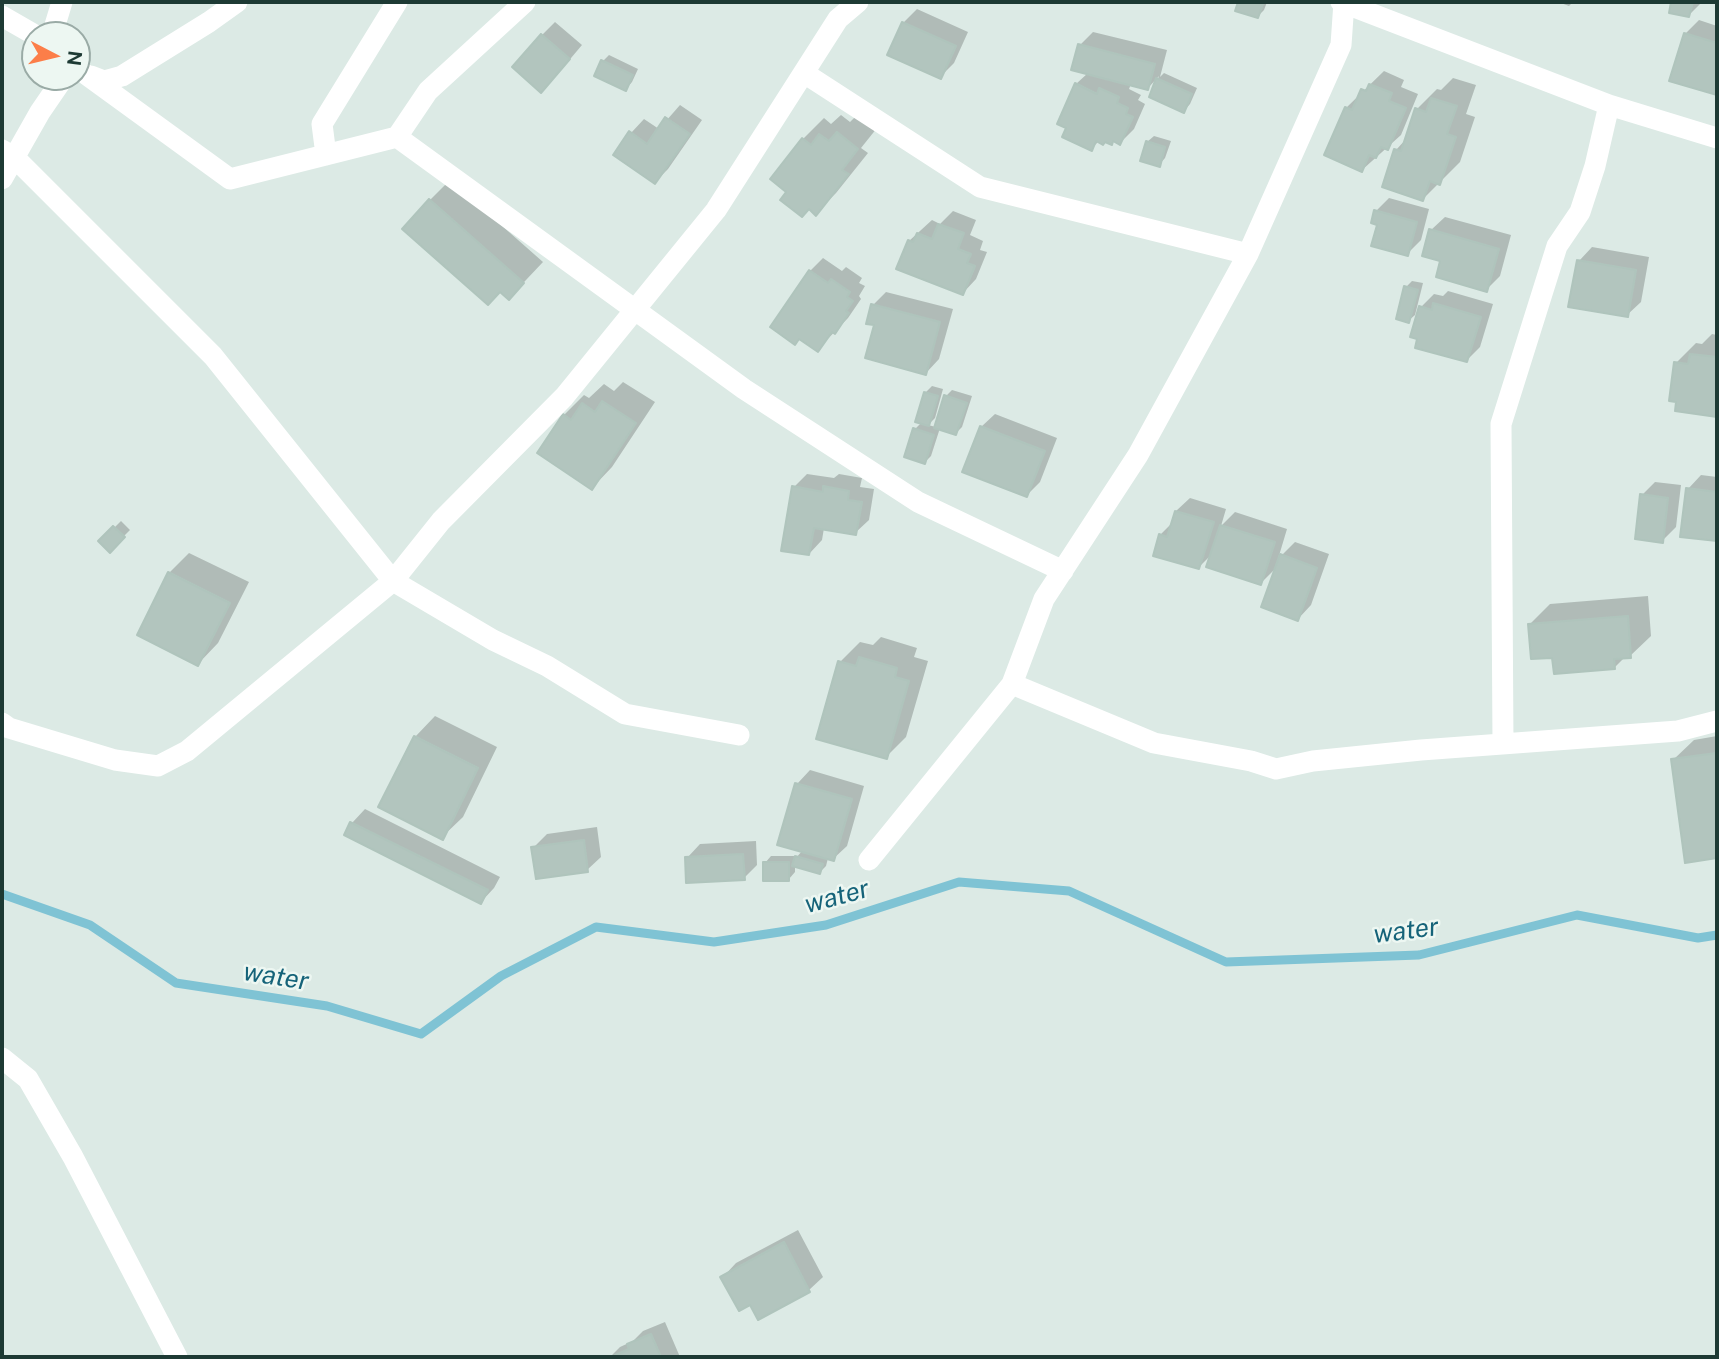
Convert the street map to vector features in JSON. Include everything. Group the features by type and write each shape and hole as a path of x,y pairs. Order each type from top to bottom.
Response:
{"street":[{"path":"56,21 62,2"},
{"path":"91,75 104,81 122,76 237,2"},
{"path":"327,155 322,124 397,2"},
{"path":"91,78 230,179 397,137 428,91 525,2"},
{"path":"2,723 9,728 115,760 158,766 187,751 259,689 311,651 393,580 441,521 564,397 716,210 838,19 858,2"},
{"path":"869,860 1012,684 1044,599 1138,455 1248,254 1341,45 1342,2 1609,105 1717,138"},
{"path":"2,16 21,27"},
{"path":"804,73 980,187 1248,254"},
{"path":"2,179 8,154 54,91"},
{"path":"1503,744 1501,424 1557,246 1580,212 1595,166 1609,105"},
{"path":"397,137 744,389 918,502 1063,570"},
{"path":"8,154 213,356 393,580 493,640 547,666 625,714 740,735"},
{"path":"1012,684 1154,743 1251,761 1276,769 1313,761 1678,731 1717,721"},
{"path":"2,1058 28,1079 139,1280 177,1357"}],"building":[{"path":"1238,2 1263,4 1258,18 1235,11"},
{"path":"1671,2 1693,2 1689,17 1669,13"},
{"path":"902,22 956,46 941,79 887,55"},
{"path":"1684,33 1717,43 1717,95 1669,81"},
{"path":"541,34 570,59 541,93 512,67"},
{"path":"1078,44 1155,64 1148,90 1071,70"},
{"path":"601,60 633,75 626,91 594,76"},
{"path":"1156,78 1192,94 1184,113 1149,97"},
{"path":"1075,83 1097,94 1099,88 1119,97 1117,103 1128,108 1126,114 1133,117 1120,145 1113,141 1112,145 1105,142 1103,145 1096,141 1092,151 1062,137 1066,128 1057,124"},
{"path":"1369,84 1392,93 1389,101 1406,108 1388,150 1381,147 1376,158 1369,155 1362,172 1324,155 1345,107 1352,110 1361,89 1366,91"},
{"path":"1431,98 1457,106 1447,134 1456,137 1440,185 1430,181 1423,201 1382,187 1394,149 1401,151 1415,108 1426,112"},
{"path":"665,117 690,134 655,184 613,155 629,131 647,144"},
{"path":"837,132 858,149 842,170 849,174 816,216 809,209 802,217 780,200 786,192 770,179 802,138 811,145 819,134 829,141"},
{"path":"1146,141 1165,147 1160,167 1140,161"},
{"path":"429,199 524,283 509,300 500,292 488,305 402,229"},
{"path":"1374,210 1417,222 1408,256 1371,246 1377,225 1371,223"},
{"path":"938,224 964,233 958,249 971,254 967,263 975,266 963,295 896,269 908,240 913,242 917,233 932,239"},
{"path":"1429,229 1499,249 1487,292 1436,277 1440,261 1422,256"},
{"path":"1577,260 1636,270 1628,317 1568,307"},
{"path":"809,270 828,283 831,279 850,292 847,297 853,301 846,311 849,313 835,334 832,332 818,352 799,339 795,345 770,327"},
{"path":"1404,286 1418,290 1409,323 1396,319"},
{"path":"1433,303 1481,317 1467,362 1415,348 1417,339 1410,337 1419,306 1432,310"},
{"path":"871,304 940,322 926,375 865,358 874,325 866,324"},
{"path":"1690,354 1717,357 1717,417 1675,411 1676,402 1669,401 1674,362 1688,364"},
{"path":"924,392 938,396 929,426 915,422"},
{"path":"944,395 967,403 956,435 934,428"},
{"path":"602,401 636,423 592,490 537,453 563,414 571,420 582,403 595,412"},
{"path":"980,426 1045,451 1027,497 962,472"},
{"path":"913,428 934,435 925,464 904,457"},
{"path":"792,486 823,492 823,486 849,491 848,500 862,502 856,535 814,528 809,555 781,551"},
{"path":"1686,488 1717,492 1717,541 1680,537"},
{"path":"1640,494 1668,498 1663,543 1635,539"},
{"path":"1175,511 1214,522 1199,569 1153,556 1159,534 1167,537"},
{"path":"1220,525 1275,542 1261,585 1206,567"},
{"path":"113,526 125,537 110,553 98,541"},
{"path":"1280,554 1317,568 1298,621 1261,607"},
{"path":"168,572 230,603 198,666 137,635"},
{"path":"1628,616 1631,658 1614,659 1615,669 1554,674 1552,658 1531,659 1528,624"},
{"path":"859,657 897,668 895,677 909,681 887,759 816,739 838,661 856,666"},
{"path":"414,736 478,768 443,840 378,807"},
{"path":"1717,753 1717,858 1685,863 1671,759"},
{"path":"795,783 852,799 834,861 777,845"},
{"path":"350,822 488,890 481,904 344,835"},
{"path":"584,840 588,872 536,879 531,847"},
{"path":"743,854 745,880 686,883 685,857"},
{"path":"795,856 823,864 820,874 792,866"},
{"path":"763,862 789,862 789,881 763,881"},
{"path":"784,1242 810,1292 758,1320 750,1305 739,1311 720,1277"},
{"path":"651,1334 661,1357 611,1357 629,1349 627,1344"}],"waterway":[{"name":"water","path":"2,894 90,925 176,983 327,1006 421,1034 501,976 596,927 714,942 826,925 959,882 1069,891 1226,962 1419,955 1577,915 1698,938 1717,935"}]}
